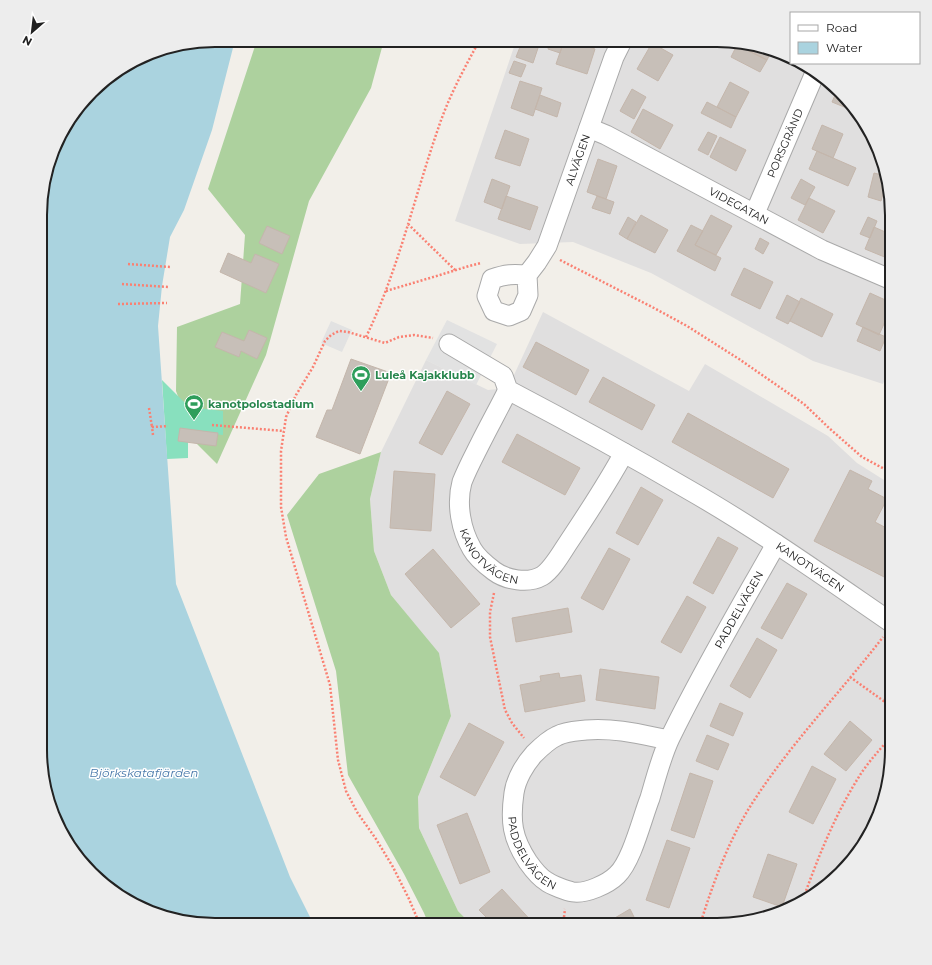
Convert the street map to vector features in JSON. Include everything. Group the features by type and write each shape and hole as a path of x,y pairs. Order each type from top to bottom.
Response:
{"street":[{"name":"ALVÄGEN","path":"527,276 547,246 619,47"},
{"name":"PORSGRÄND","path":"755,214 813,77"},
{"name":"VIDEGATAN","path":"589,128 606,135 822,250 885,277"},
{"path":"449,344 503,376 508,390"},
{"name":"KANOTVÄGEN","path":"624,453 610,479 591,508 554,564 543,576 528,580 499,575 485,564 473,550 464,531 459,506 462,483 471,461 508,390 603,440 690,490 776,544 885,625"},
{"name":"PADDELVÄGEN","path":"669,740 627,731 606,729 572,731 557,735 536,751 520,774 515,790 512,818 520,849 533,869 545,881 574,892 588,890 605,884 616,876 621,870 632,848 669,740 718,646 776,544"}],"path":[{"path":"366,337 380,308 386,291 438,128 452,93 476,47"},
{"path":"408,224 455,270"},
{"path":"541,256 556,258 687,326 779,385 804,404 862,457 885,468"},
{"path":"386,291 482,263"},
{"path":"128,264 170,267"},
{"path":"122,284 168,286"},
{"path":"118,304 167,303"},
{"path":"417,918 393,868 376,839 357,812 346,791 338,760 330,685 286,537 281,507 282,451 286,417 296,395 326,341 331,335 339,331 348,332 385,343 399,337 414,335 434,338 449,344"},
{"path":"149,408 153,435"},
{"path":"212,425 284,431"},
{"path":"152,428 168,426"},
{"path":"499,575 490,612 490,637 505,710 512,723 536,751"},
{"path":"702,918 724,859 752,803 783,759 885,633"},
{"path":"850,677 885,702"},
{"path":"805,894 820,852 854,785 874,756 885,744"}],"shaded area":[{"path":"514,47 728,47 750,50 782,60 811,75 836,96 857,121 868,140 876,161 882,182 885,204 885,379 883,384 813,361 651,273 573,242 520,244 455,221"},
{"path":"543,312 689,391 705,364 828,436 857,463 885,481 885,624 883,628 885,629 885,761 882,783 868,825 857,844 836,869 811,890 801,896 771,909 750,915 728,918 465,918 458,911 419,828 418,797 451,716 439,654 391,595 374,551 370,499 381,452 426,360 488,390 508,388"},
{"path":"447,320 497,344 476,385 426,360"},
{"path":"331,321 352,330 342,352 321,343"}],"green space":[{"path":"255,47 382,47 371,88 309,201 266,355 217,464 195,442 176,391 177,327 240,304 245,235 208,189"},
{"name":"kanotpolostadium","path":"162,380 189,407 223,411 223,435 188,431 188,458 167,459"},
{"path":"381,452 370,499 374,551 391,595 439,653 451,716 418,797 419,828 458,911 465,918 426,918 404,874 348,775 336,671 287,515 319,474"}],"water":[{"name":"Björkskatafjärden","path":"233,47 212,130 184,210 170,237 162,286 158,326 176,584 290,877 310,918 193,917 161,909 140,901 121,890 96,869 75,844 60,815 48,772 47,204 50,182 64,140 75,121 96,96 121,75 140,64 161,56 193,48"}],"building":[{"path":"520,47 538,48 533,63 516,57"},
{"path":"548,47 562,47 560,53 548,49"},
{"path":"562,47 589,47 595,49 587,74 556,64"},
{"path":"650,47 659,47 673,55 658,81 637,69"},
{"path":"736,48 745,49 767,60 760,72 731,57"},
{"path":"745,49 769,55 767,60"},
{"path":"514,61 526,65 521,77 509,73"},
{"path":"520,81 542,88 533,116 511,108"},
{"path":"730,82 749,92 736,117 717,107"},
{"path":"632,89 646,97 634,119 620,111"},
{"path":"540,95 561,103 557,117 535,109"},
{"path":"835,95 846,108 832,102"},
{"path":"707,102 736,117 731,128 701,113"},
{"path":"643,109 673,125 660,149 631,132"},
{"path":"822,125 843,134 833,158 812,149"},
{"path":"505,130 529,139 520,166 495,158"},
{"path":"708,132 717,136 708,155 698,150"},
{"path":"720,137 746,150 736,171 710,157"},
{"path":"817,151 856,168 848,186 809,169"},
{"path":"598,159 617,166 606,199 587,192"},
{"path":"874,173 880,174 884,191 881,201 868,197"},
{"path":"492,179 510,186 502,209 484,202"},
{"path":"801,179 815,187 805,205 791,198"},
{"path":"506,196 538,207 530,230 498,219"},
{"path":"597,196 614,202 610,214 592,208"},
{"path":"809,198 835,211 823,233 798,220"},
{"path":"641,215 668,230 655,253 627,239"},
{"path":"711,215 732,226 716,255 695,245"},
{"path":"628,217 636,222 627,239 619,234"},
{"path":"868,217 877,221 870,238 860,234"},
{"path":"691,225 703,231 695,245 721,258 715,271 677,251"},
{"path":"267,226 290,236 282,254 259,243"},
{"path":"874,227 885,232 885,257 865,249"},
{"path":"760,238 769,243 763,254 755,249"},
{"path":"228,253 251,263 255,254 279,264 266,293 220,272"},
{"path":"744,268 773,282 760,309 731,295"},
{"path":"870,293 885,300 885,322 879,335 856,324"},
{"path":"787,295 800,302 788,324 776,318"},
{"path":"801,298 833,314 822,337 790,321"},
{"path":"863,327 885,337 880,351 857,341"},
{"path":"249,330 267,338 257,359 241,351 239,357 215,347 222,332 244,341"},
{"path":"536,342 589,370 576,395 523,367"},
{"name":"Luleå Kajakklubb","path":"351,359 391,373 360,454 316,437 327,410 332,410"},
{"path":"603,377 655,405 642,430 589,402"},
{"path":"447,391 470,404 442,455 419,443"},
{"path":"688,413 789,469 773,498 672,442"},
{"path":"180,428 218,433 216,446 178,441"},
{"path":"517,434 580,468 565,495 502,462"},
{"path":"850,470 872,481 868,489 885,498 885,503 875,522 885,527 885,577 814,541"},
{"path":"394,471 435,474 431,531 390,528"},
{"path":"641,487 663,500 638,545 616,533"},
{"path":"718,537 738,548 713,594 693,583"},
{"path":"609,548 630,559 603,610 581,598"},
{"path":"433,549 480,604 451,628 405,574"},
{"path":"787,583 807,594 782,639 761,628"},
{"path":"687,596 706,607 681,653 661,642"},
{"path":"568,608 572,632 516,642 512,618"},
{"path":"757,638 777,650 750,698 730,686"},
{"path":"600,669 659,677 655,709 596,700"},
{"path":"559,673 560,678 581,675 585,701 525,712 520,685 541,681 540,676"},
{"path":"720,703 743,713 733,736 710,726"},
{"path":"850,721 872,740 846,771 824,754"},
{"path":"469,723 504,742 475,796 440,777"},
{"path":"707,735 729,744 718,770 696,761"},
{"path":"812,766 836,779 813,824 789,812"},
{"path":"690,773 713,781 694,838 671,830"},
{"path":"467,813 490,872 460,884 437,825"},
{"path":"667,840 690,848 669,908 646,900"},
{"path":"768,854 797,864 783,905 779,906 753,897"},
{"path":"502,889 529,918 485,918 486,917 479,910"},
{"path":"630,909 634,918 615,918"}],"place":[{"name":"Luleå Kajakklubb","path":"361,392"},
{"name":"kanotpolostadium","path":"194,421"}]}
